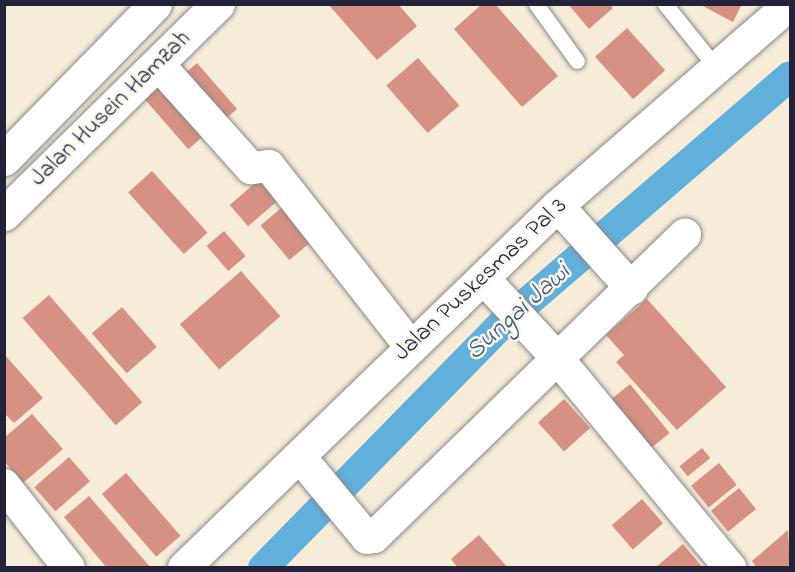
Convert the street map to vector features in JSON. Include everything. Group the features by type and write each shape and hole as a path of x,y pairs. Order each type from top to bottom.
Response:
{"street":[{"name":"Jalan Husein Hamzah","path":"4,159 155,4"},
{"name":"Jalan Husein Hamzah","path":"4,214 218,4"},
{"name":"Jalan Puskesmas Pal 3","path":"184,567 309,467 411,347 485,280 568,215 790,4"},
{"path":"158,64 251,168 270,166 411,347"},
{"path":"568,215 632,289"},
{"path":"309,467 367,538 374,537 632,289 685,235"},
{"path":"485,280 557,359 730,567"},
{"path":"4,485 69,567"}],"lane":[{"path":"536,4 577,61"},
{"path":"666,4 719,70"}],"building":[{"path":"328,4 398,4 417,26 377,60"},
{"path":"482,4 495,4 558,76 522,107 454,29"},
{"path":"568,4 610,4 613,8 589,29"},
{"path":"699,4 742,4 733,22"},
{"path":"627,28 665,70 633,99 595,57"},
{"path":"418,58 459,106 428,133 386,86"},
{"path":"197,63 237,109 219,125 179,79"},
{"path":"167,79 211,130 188,149 144,99"},
{"path":"152,171 208,233 184,254 128,192"},
{"path":"269,171 287,192 248,226 230,205"},
{"path":"285,205 314,239 289,260 260,226"},
{"path":"224,231 246,256 228,271 207,246"},
{"path":"241,271 280,316 219,369 180,324"},
{"path":"49,295 142,402 116,425 23,318"},
{"path":"647,299 726,387 677,430 616,362 624,355 606,335"},
{"path":"122,307 157,347 127,373 92,333"},
{"path":"4,354 43,398 14,423 4,413"},
{"path":"630,384 670,433 643,454 604,405"},
{"path":"564,399 590,428 564,451 538,422"},
{"path":"32,414 63,449 23,483 4,461 4,438"},
{"path":"702,448 710,458 688,476 679,466"},
{"path":"69,457 90,481 55,511 34,487"},
{"path":"719,463 737,485 709,507 691,486"},
{"path":"126,473 180,536 156,557 102,494"},
{"path":"739,488 756,509 728,532 711,511"},
{"path":"89,496 151,568 107,568 64,517"},
{"path":"642,499 663,523 633,549 612,525"},
{"path":"788,530 790,564 786,568 757,568 752,561"},
{"path":"479,535 508,568 458,568 451,559"},
{"path":"683,544 703,568 655,568"}],"waterway":[{"name":"Sungai Jawi","path":"263,568 502,324 790,76"}]}
